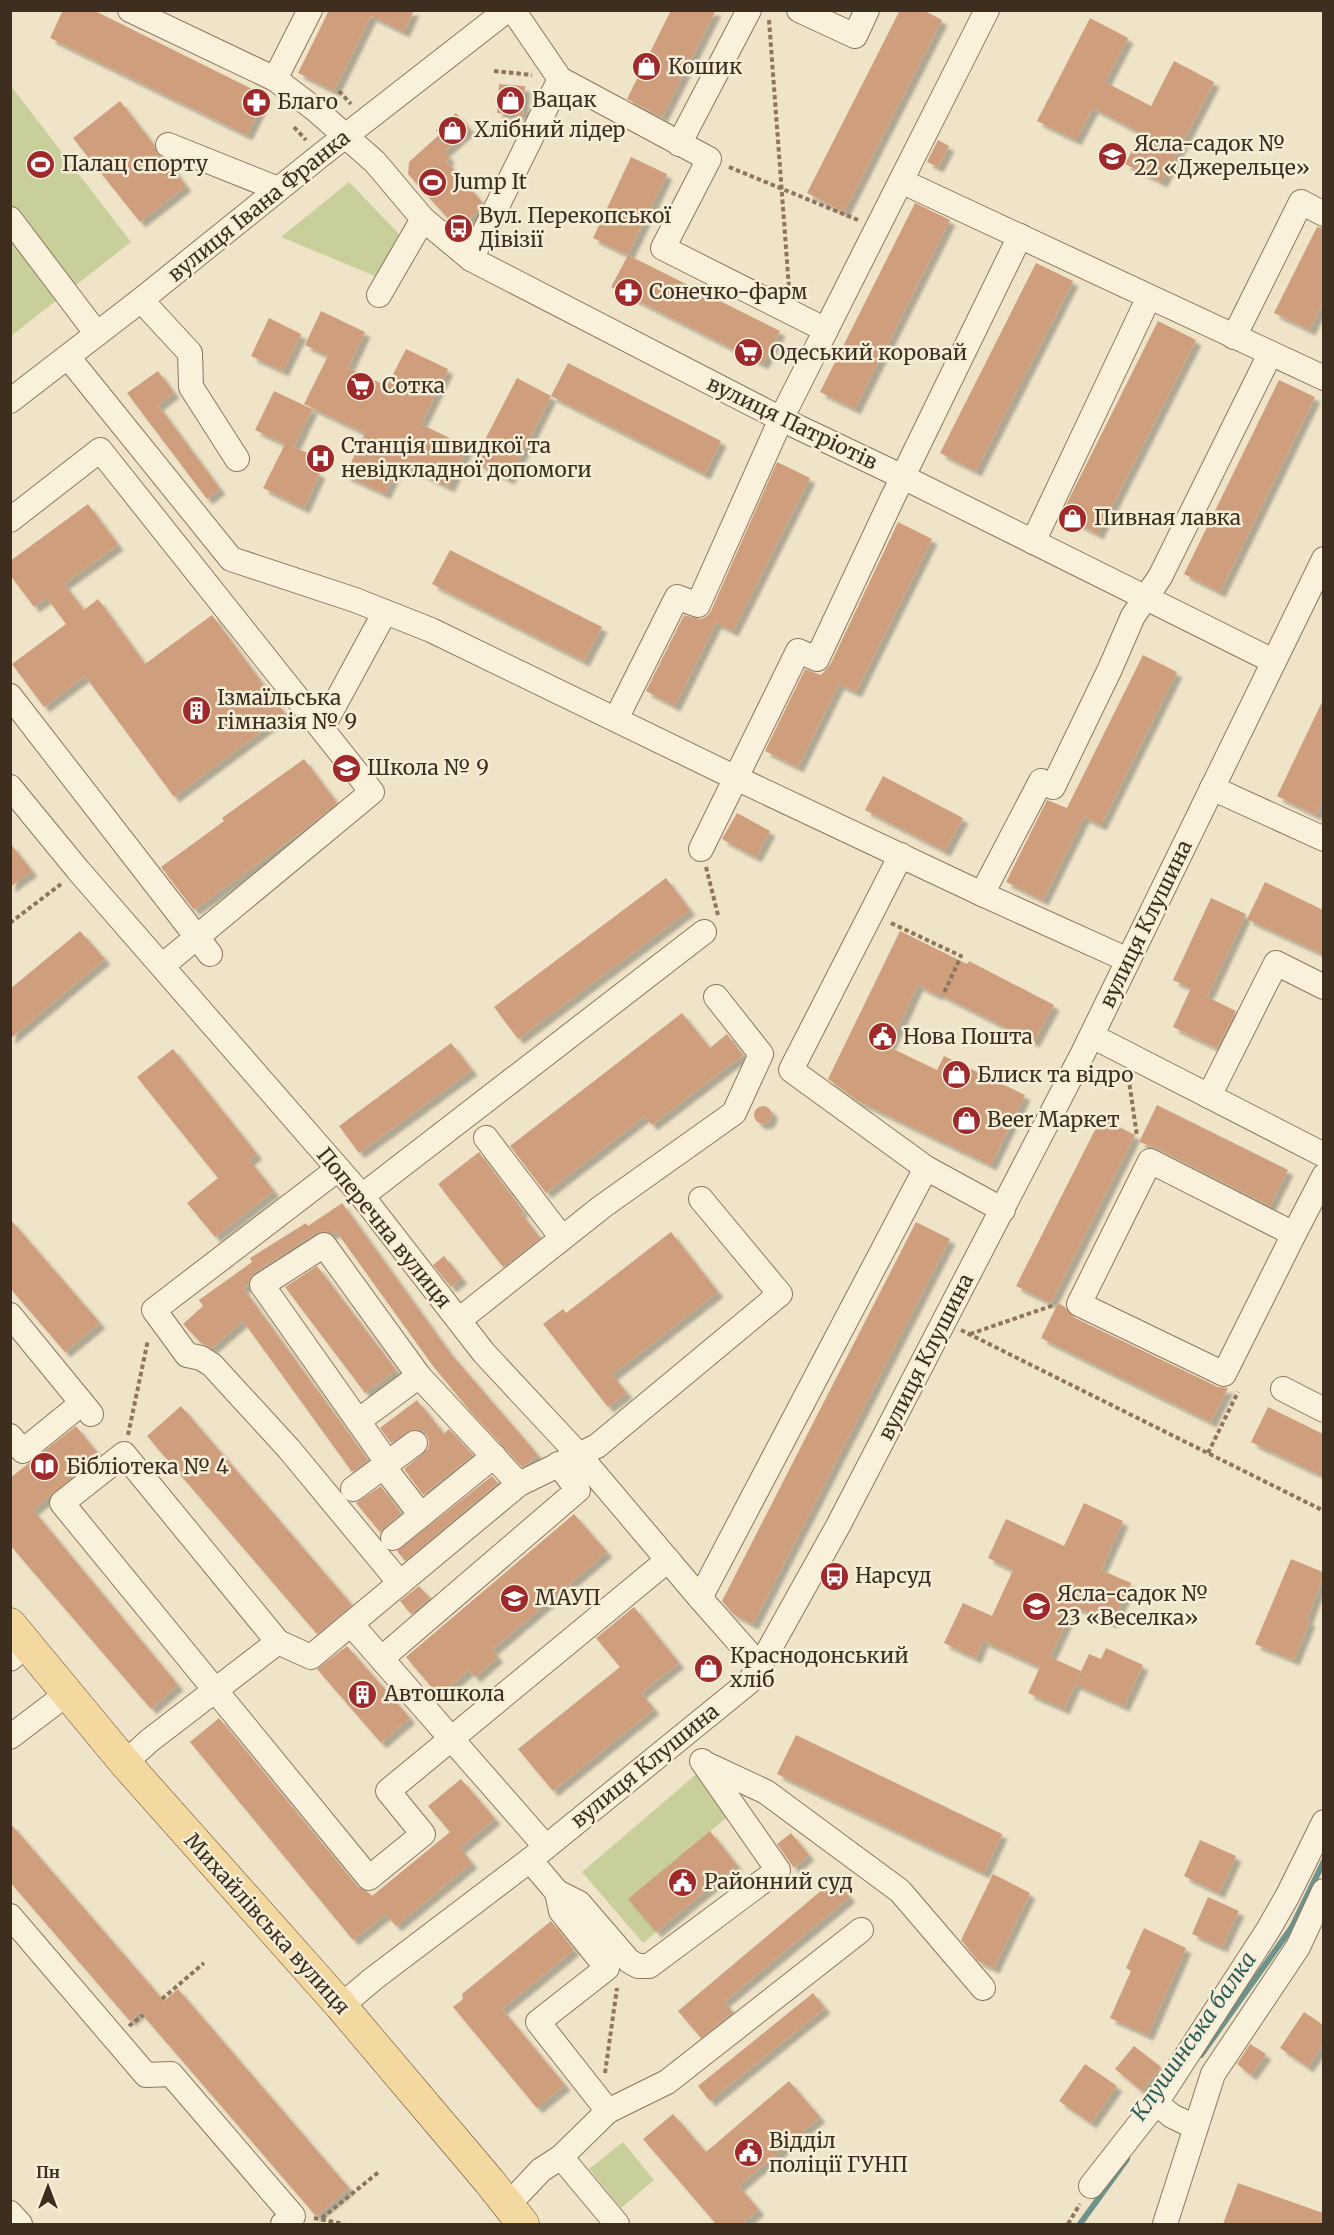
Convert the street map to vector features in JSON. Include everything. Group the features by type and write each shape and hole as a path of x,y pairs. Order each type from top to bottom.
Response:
{"main road":[{"name":"Михайлівська вулиця","path":"16,1642 68,1693 125,1763 341,2006 515,2215"}],"street":[{"name":"вулиця Патріотів","path":"130,10 275,79 316,110 375,162 423,219 471,259 781,419 903,477 1273,661"},
{"path":"275,79 310,10"},
{"name":"вулиця Івана Франка","path":"10,401 507,10"},
{"path":"513,10 560,79 709,159 663,248 826,330"},
{"path":"679,144 748,10"},
{"path":"799,10 855,36 867,10"},
{"path":"616,719 677,597 698,605 781,419 987,10"},
{"path":"471,259 560,79"},
{"path":"168,145 278,189"},
{"path":"901,181 1323,378"},
{"path":"1234,337 1301,202 1323,214"},
{"path":"10,219 97,334"},
{"path":"380,295 423,219"},
{"path":"701,849 798,651 817,659 1020,236"},
{"path":"1033,542 1149,297"},
{"path":"141,300 190,353 190,387 237,459"},
{"path":"982,894 1041,781 1053,787 1133,616 1160,577 1270,354"},
{"path":"68,357 231,559 431,630 736,778 1128,960"},
{"path":"10,520 100,450 372,792 204,945 162,966"},
{"name":"вулиця Клушина","path":"341,2006 538,1853 748,1682 760,1666 838,1526 1092,1036 1323,559"},
{"path":"322,728 384,612"},
{"path":"10,696 204,945"},
{"name":"Поперечна вулиця","path":"10,787 78,870 362,1196 569,1460 668,1560 760,1666"},
{"path":"1212,788 1323,839"},
{"path":"901,855 791,1070 926,1168 1003,1210"},
{"path":"362,1196 704,932"},
{"path":"1209,1096 1276,963 1323,987"},
{"path":"459,1320 603,1206 734,1113 761,1054 717,997"},
{"path":"1092,1036 1323,1155"},
{"path":"486,1138 562,1238"},
{"path":"1294,1234 1150,1161 1079,1304 1224,1374 1294,1234 1323,1176"},
{"path":"700,1598 926,1168"},
{"path":"339,1169 154,1310 187,1355 201,1358 212,1365 289,1449 400,1583"},
{"path":"668,1560 388,1791 423,1834 369,1878 62,1503 124,1454 278,1642 311,1658 519,1484 597,1446 780,1294 701,1199"},
{"path":"421,1515 390,1475 382,1455 262,1285 324,1245 419,1376 519,1484"},
{"path":"10,1315 87,1408 23,1451 10,1436"},
{"path":"358,1421 419,1376"},
{"path":"1283,1389 1323,1410"},
{"path":"353,1489 415,1443"},
{"path":"393,1538 494,1456"},
{"path":"382,1659 578,1490 569,1460"},
{"path":"351,1624 452,1738 538,1853 557,1892 561,1911 607,1968 538,2022 604,2106"},
{"path":"125,1763 149,1741 278,1642"},
{"path":"10,1737 68,1693"},
{"path":"557,1892 579,1904 629,1960 638,1966 649,1966 778,1870 702,1761 681,1736"},
{"path":"702,1761 766,1792 900,1891 983,1988"},
{"path":"1165,2224 1195,2127 1199,2064 1283,1939 1288,1895 1323,1822"},
{"path":"1091,2186 1164,2109 1199,2064 1283,1939 1323,1891"},
{"path":"10,1916 146,2075 171,2074 293,2216 283,2224"},
{"path":"515,2215 541,2170 561,2157 604,2106 667,2082 861,1930"},
{"path":"1164,2109 1195,2127"},
{"path":"561,2157 617,2224"},
{"path":"10,2213 20,2224"}],"path":[{"path":"768,10 791,313"},
{"path":"494,71 560,79"},
{"path":"339,91 357,110"},
{"path":"294,127 311,145"},
{"path":"709,159 877,228"},
{"path":"701,849 720,920 704,932"},
{"path":"10,923 78,870"},
{"path":"871,913 961,956 943,995"},
{"path":"1120,1075 1129,1081 1137,1136"},
{"path":"969,1335 1054,1305"},
{"path":"124,1454 154,1310"},
{"path":"944,1322 1323,1511"},
{"path":"1208,1454 1242,1383 1224,1374"},
{"path":"162,1999 204,1963"},
{"path":"604,2106 618,1981 607,1968"},
{"path":"322,2218 380,2171"},
{"path":"314,2218 344,2224"}],"green space":[{"name":"Палац спорту","path":"11,86 131,242 11,336"},
{"path":"349,182 399,234 377,277 281,237"},
{"path":"700,1771 732,1813 629,1899 656,1932 643,1943 582,1872"},
{"path":"623,2142 654,2180 621,2208 589,2169"}],"building":[{"path":"63,10 93,10 266,96 247,135 50,38"},
{"path":"329,10 414,10 404,32 371,16 334,91 298,73"},
{"path":"671,10 716,10 662,117 627,99"},
{"path":"900,10 923,10 942,20 844,212 807,193"},
{"path":"1090,18 1128,38 1105,82 1151,106 1174,61 1214,82 1162,182 1125,164 1141,133 1093,108 1076,140 1037,121"},
{"name":"Вацак","path":"499,84 525,86 523,115 497,113"},
{"path":"120,101 154,145 157,154 166,159 186,186 140,222 73,138"},
{"path":"456,113 470,129 444,152 450,158 446,161 483,203 480,210 464,223 453,224 408,174 409,162 440,134 436,130"},
{"path":"938,140 949,146 938,167 927,162"},
{"path":"631,157 667,174 628,255 593,238"},
{"path":"915,203 950,220 855,409 820,392"},
{"path":"1317,227 1323,228 1323,302 1310,330 1274,313"},
{"path":"628,255 780,331 763,364 611,287"},
{"path":"1036,263 1073,281 976,471 940,453"},
{"path":"321,311 365,332 348,368 387,386 406,349 448,369 421,424 468,447 449,487 400,463 385,494 345,475 365,433 304,404 328,356 305,345"},
{"path":"269,318 301,334 283,371 251,356"},
{"path":"1158,321 1196,340 1098,534 1061,515"},
{"path":"568,363 721,441 705,474 551,396"},
{"path":"158,371 174,393 158,405 220,489 207,499 127,393"},
{"path":"517,378 551,396 509,479 474,461"},
{"path":"1279,380 1315,397 1220,592 1184,574"},
{"path":"274,391 312,409 294,447 310,454 305,465 320,473 304,508 263,488 285,444 255,430"},
{"path":"777,462 810,478 733,631 716,623 675,706 646,691 684,615 701,619 711,611"},
{"name":"Ізмаїльська гімназія № 9","path":"88,504 118,545 64,584 84,610 98,599 145,664 212,615 285,714 174,797 85,676 44,707 12,664 66,624 47,598 34,607 10,575 10,561"},
{"path":"898,522 932,539 856,692 839,684 798,767 765,751 805,669 821,675 830,665"},
{"path":"450,550 602,627 584,661 432,584"},
{"path":"1143,655 1177,672 1101,825 1084,817 1043,900 1006,882 1047,800 1067,808"},
{"path":"1323,700 1323,799 1316,815 1277,796"},
{"path":"304,759 337,803 304,830 194,910 161,867 224,821 222,818"},
{"path":"883,776 963,818 945,851 865,810"},
{"path":"737,813 770,831 756,857 722,839"},
{"path":"10,843 32,871 10,887"},
{"path":"666,878 690,910 518,1039 494,1007"},
{"path":"1265,882 1323,910 1323,954 1247,919"},
{"path":"1211,898 1246,914 1207,997 1236,1011 1217,1048 1173,1027 1191,988 1173,980"},
{"path":"80,931 105,959 10,1039 10,989"},
{"path":"900,931 967,964 969,961 1054,1005 1034,1042 918,985 889,1047 937,1070 944,1056 1025,1095 991,1165 858,1101 828,1079"},
{"path":"682,1013 710,1048 727,1034 743,1055 652,1125 645,1116 546,1193 510,1146"},
{"path":"451,1043 472,1070 359,1153 339,1126"},
{"path":"173,1049 257,1154 249,1160 274,1191 215,1237 187,1203 218,1178 137,1077"},
{"path":"1157,1105 1288,1170 1270,1206 1156,1148 1139,1142"},
{"path":"763,1106 769,1109 772,1115 769,1121 763,1124 757,1121 754,1115 757,1109"},
{"path":"1101,1118 1135,1135 1051,1303 1016,1286"},
{"path":"479,1152 540,1238 503,1267 438,1184"},
{"path":"342,1203 450,1353 538,1455 527,1464 522,1467 471,1412 433,1366 336,1231 332,1234 324,1231 316,1233 254,1273 248,1285 243,1288 368,1460 352,1472 243,1321 212,1348 201,1343 183,1324 203,1306 199,1300 252,1262 250,1258 306,1223 308,1226"},
{"path":"10,1219 100,1323 65,1352 10,1288"},
{"path":"916,1222 950,1239 753,1624 733,1614 722,1601"},
{"path":"671,1232 718,1292 612,1375 627,1393 608,1407 543,1324 563,1309 566,1313"},
{"path":"444,1256 462,1278 451,1287 433,1265"},
{"path":"317,1266 396,1370 365,1393 285,1287"},
{"path":"1058,1303 1065,1307 1073,1317 1218,1387 1228,1388 1211,1422 1041,1338"},
{"path":"417,1400 444,1434 449,1429 473,1455 423,1495 404,1469 428,1449 427,1435 421,1430 413,1429 391,1443 380,1428"},
{"path":"181,1406 352,1605 317,1634 147,1436"},
{"path":"1268,1407 1323,1434 1323,1476 1251,1442"},
{"path":"76,1426 99,1455 33,1510 178,1685 151,1709 10,1545 10,1478"},
{"path":"492,1476 498,1483 405,1561 397,1551"},
{"path":"381,1486 401,1513 380,1532 356,1503"},
{"path":"1084,1503 1123,1521 1101,1570 1131,1583 1112,1623 1074,1606 1050,1657 1081,1671 1064,1709 1028,1693 1040,1667 983,1641 976,1658 944,1643 963,1603 992,1616 1013,1570 988,1558 1006,1519 1064,1546"},
{"name":"МАУП","path":"574,1514 607,1552 492,1650 498,1657 475,1677 469,1670 439,1696 406,1657"},
{"path":"1291,1559 1323,1572 1307,1620 1310,1621 1294,1660 1255,1644"},
{"path":"419,1586 430,1598 411,1614 400,1601"},
{"path":"634,1607 679,1663 641,1693 654,1709 553,1791 518,1749 620,1667 596,1638"},
{"name":"Автошкола","path":"347,1646 410,1718 381,1743 317,1669"},
{"path":"1106,1648 1143,1665 1124,1706 1075,1684 1089,1654 1101,1659"},
{"path":"219,1718 358,1887 372,1896 450,1832 428,1806 461,1779 495,1819 460,1848 472,1863 396,1926 386,1914 353,1940 190,1742"},
{"path":"796,1735 1002,1834 984,1873 777,1774"},
{"path":"10,1823 164,2001 178,1989 349,2188 316,2216 140,2012 130,2021 10,1882"},
{"name":"Районний суд","path":"710,1831 737,1865 656,1932 628,1899"},
{"path":"791,1833 809,1855 794,1868 777,1844"},
{"path":"1200,1840 1236,1856 1219,1893 1184,1876"},
{"path":"993,1874 1030,1893 994,1968 978,1961 961,1940"},
{"path":"835,1879 850,1897 724,2002 733,2012 701,2038 678,2011"},
{"path":"1208,1897 1239,1911 1222,1947 1192,1934"},
{"path":"551,1921 574,1950 502,2009 565,2085 537,2108 453,2007 463,1999 462,1994"},
{"path":"1144,1928 1186,1948 1148,2035 1110,2018 1131,1971 1126,1968"},
{"path":"813,1993 825,2008 710,2101 698,2086"},
{"path":"1304,2012 1323,2025 1323,2044 1308,2067 1280,2048"},
{"path":"1250,2044 1266,2054 1251,2075 1237,2064"},
{"path":"1134,2046 1161,2067 1142,2091 1115,2069"},
{"path":"1085,2064 1117,2086 1091,2123 1059,2101"},
{"name":"Відділ поліції ГУНП","path":"789,2081 820,2117 739,2186 759,2210 742,2224 716,2224 643,2139 673,2114 706,2152"},
{"path":"1238,2183 1323,2213 1323,2224 1223,2224"}],"waterway":[{"name":"Клушинська балка","path":"1201,2055 1292,1927 1324,1861"},
{"name":"Клушинська балка","path":"1080,2224 1127,2159"}],"place":[{"name":"Кошик","path":"647,67"},
{"name":"Вацак","path":"511,100"},
{"name":"Благо","path":"256,102"},
{"name":"Хлібний лідер","path":"453,130"},
{"name":"Ясла-садок № 22 «Джерельце»","path":"1113,156"},
{"name":"Палац спорту","path":"41,164"},
{"name":"Jump It","path":"432,182"},
{"name":"Вул. Перекопської Дівізії","path":"458,228"},
{"name":"Сонечко-фарм","path":"628,292"},
{"name":"Одеський коровай","path":"749,353"},
{"name":"Сотка","path":"361,386"},
{"name":"Станція швидкої та невідкладної допомоги","path":"320,458"},
{"name":"Пивная лавка","path":"1073,518"},
{"name":"Ізмаїльська гімназія № 9","path":"196,710"},
{"name":"Школа № 9","path":"346,768"},
{"name":"Нова Пошта","path":"882,1037"},
{"name":"Блиск та відро","path":"956,1075"},
{"name":"Beer Маркет","path":"966,1120"},
{"name":"Бібліотека № 4","path":"45,1467"},
{"name":"Нарсуд","path":"834,1576"},
{"name":"МАУП","path":"514,1598"},
{"name":"Ясла-садок № 23 «Веселка»","path":"1036,1606"},
{"name":"Краснодонський хліб","path":"709,1668"},
{"name":"Автошкола","path":"363,1694"},
{"name":"Районний суд","path":"683,1882"},
{"name":"Відділ поліції ГУНП","path":"748,2153"}]}
